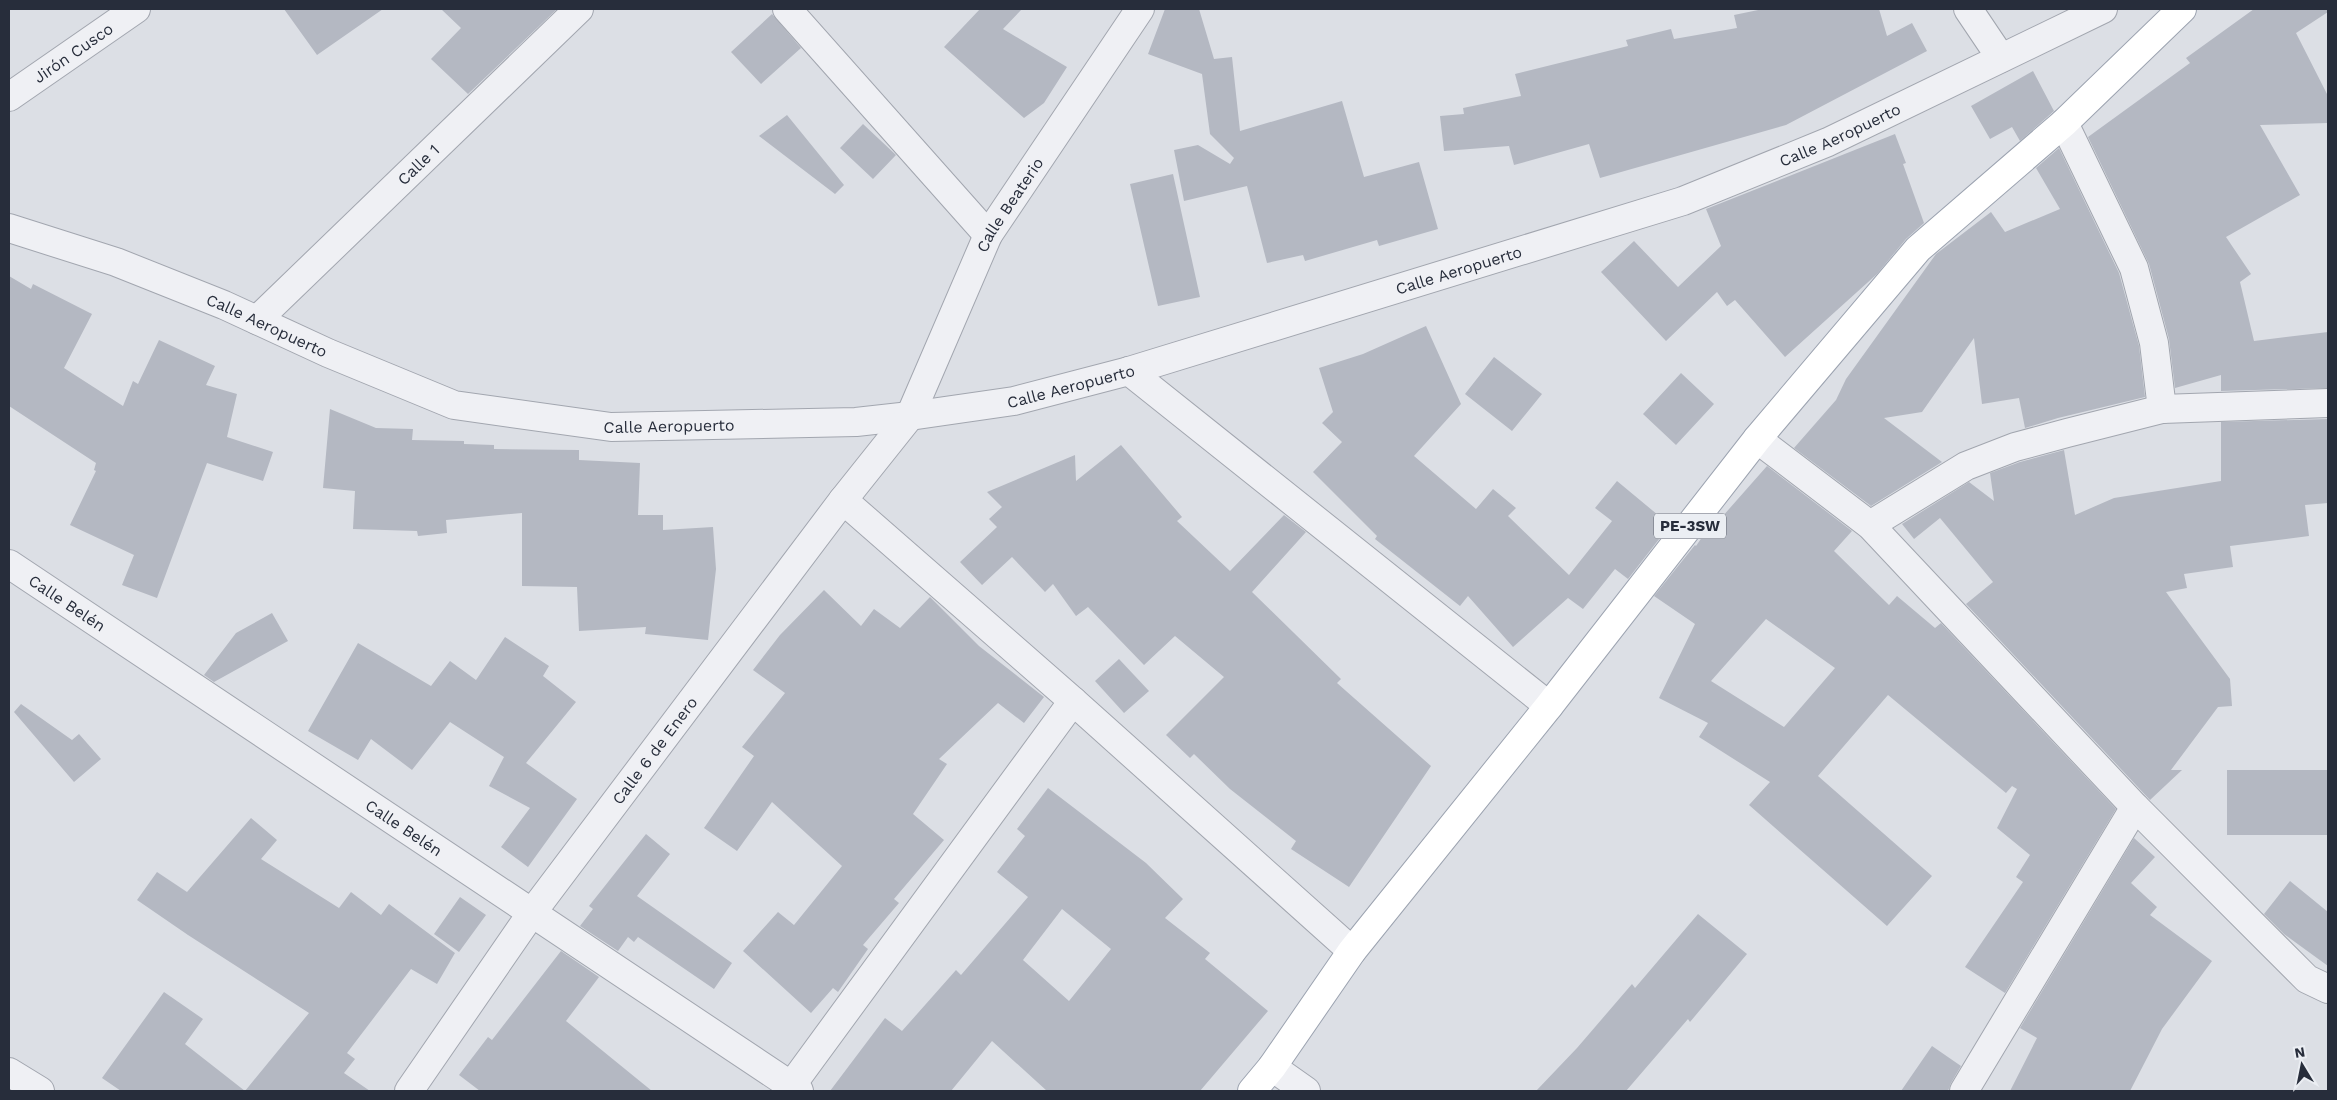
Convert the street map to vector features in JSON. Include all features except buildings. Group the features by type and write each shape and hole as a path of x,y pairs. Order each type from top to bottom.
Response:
{"main road":[{"name":"PE-3SW","path":"1252,1091 1272,1067 1352,951 1549,706 1757,439 1918,248 2064,123 2182,9"}],"street":[{"name":"Jirón Cusco","path":"9,97 136,9"},
{"name":"Calle 1","path":"257,320 579,9"},
{"path":"787,9 988,235"},
{"name":"Calle Beaterio","path":"910,416 988,235 1140,9"},
{"path":"1968,9 2001,58"},
{"name":"Calle Aeropuerto","path":"9,228 116,262 257,320 454,405 611,427 856,422 910,416 1014,400 1129,371 1683,201 1828,142 2103,9"},
{"path":"2064,123 2134,268 2154,343 2162,410"},
{"path":"1129,371 1549,706"},
{"path":"1870,525 1966,466 2015,447 2162,410 2328,403"},
{"name":"Calle 6 de Enero","path":"409,1091 532,914 843,500 910,416"},
{"path":"1757,439 1870,525 2135,807 2307,979 2328,989"},
{"path":"843,500 1073,701 1352,951"},
{"name":"Calle Belén","path":"9,564 795,1088"},
{"path":"795,1088 1073,701"},
{"path":"1964,1091 2135,807"},
{"path":"1272,1067 1306,1091"},
{"path":"9,1072 40,1091"}]}
